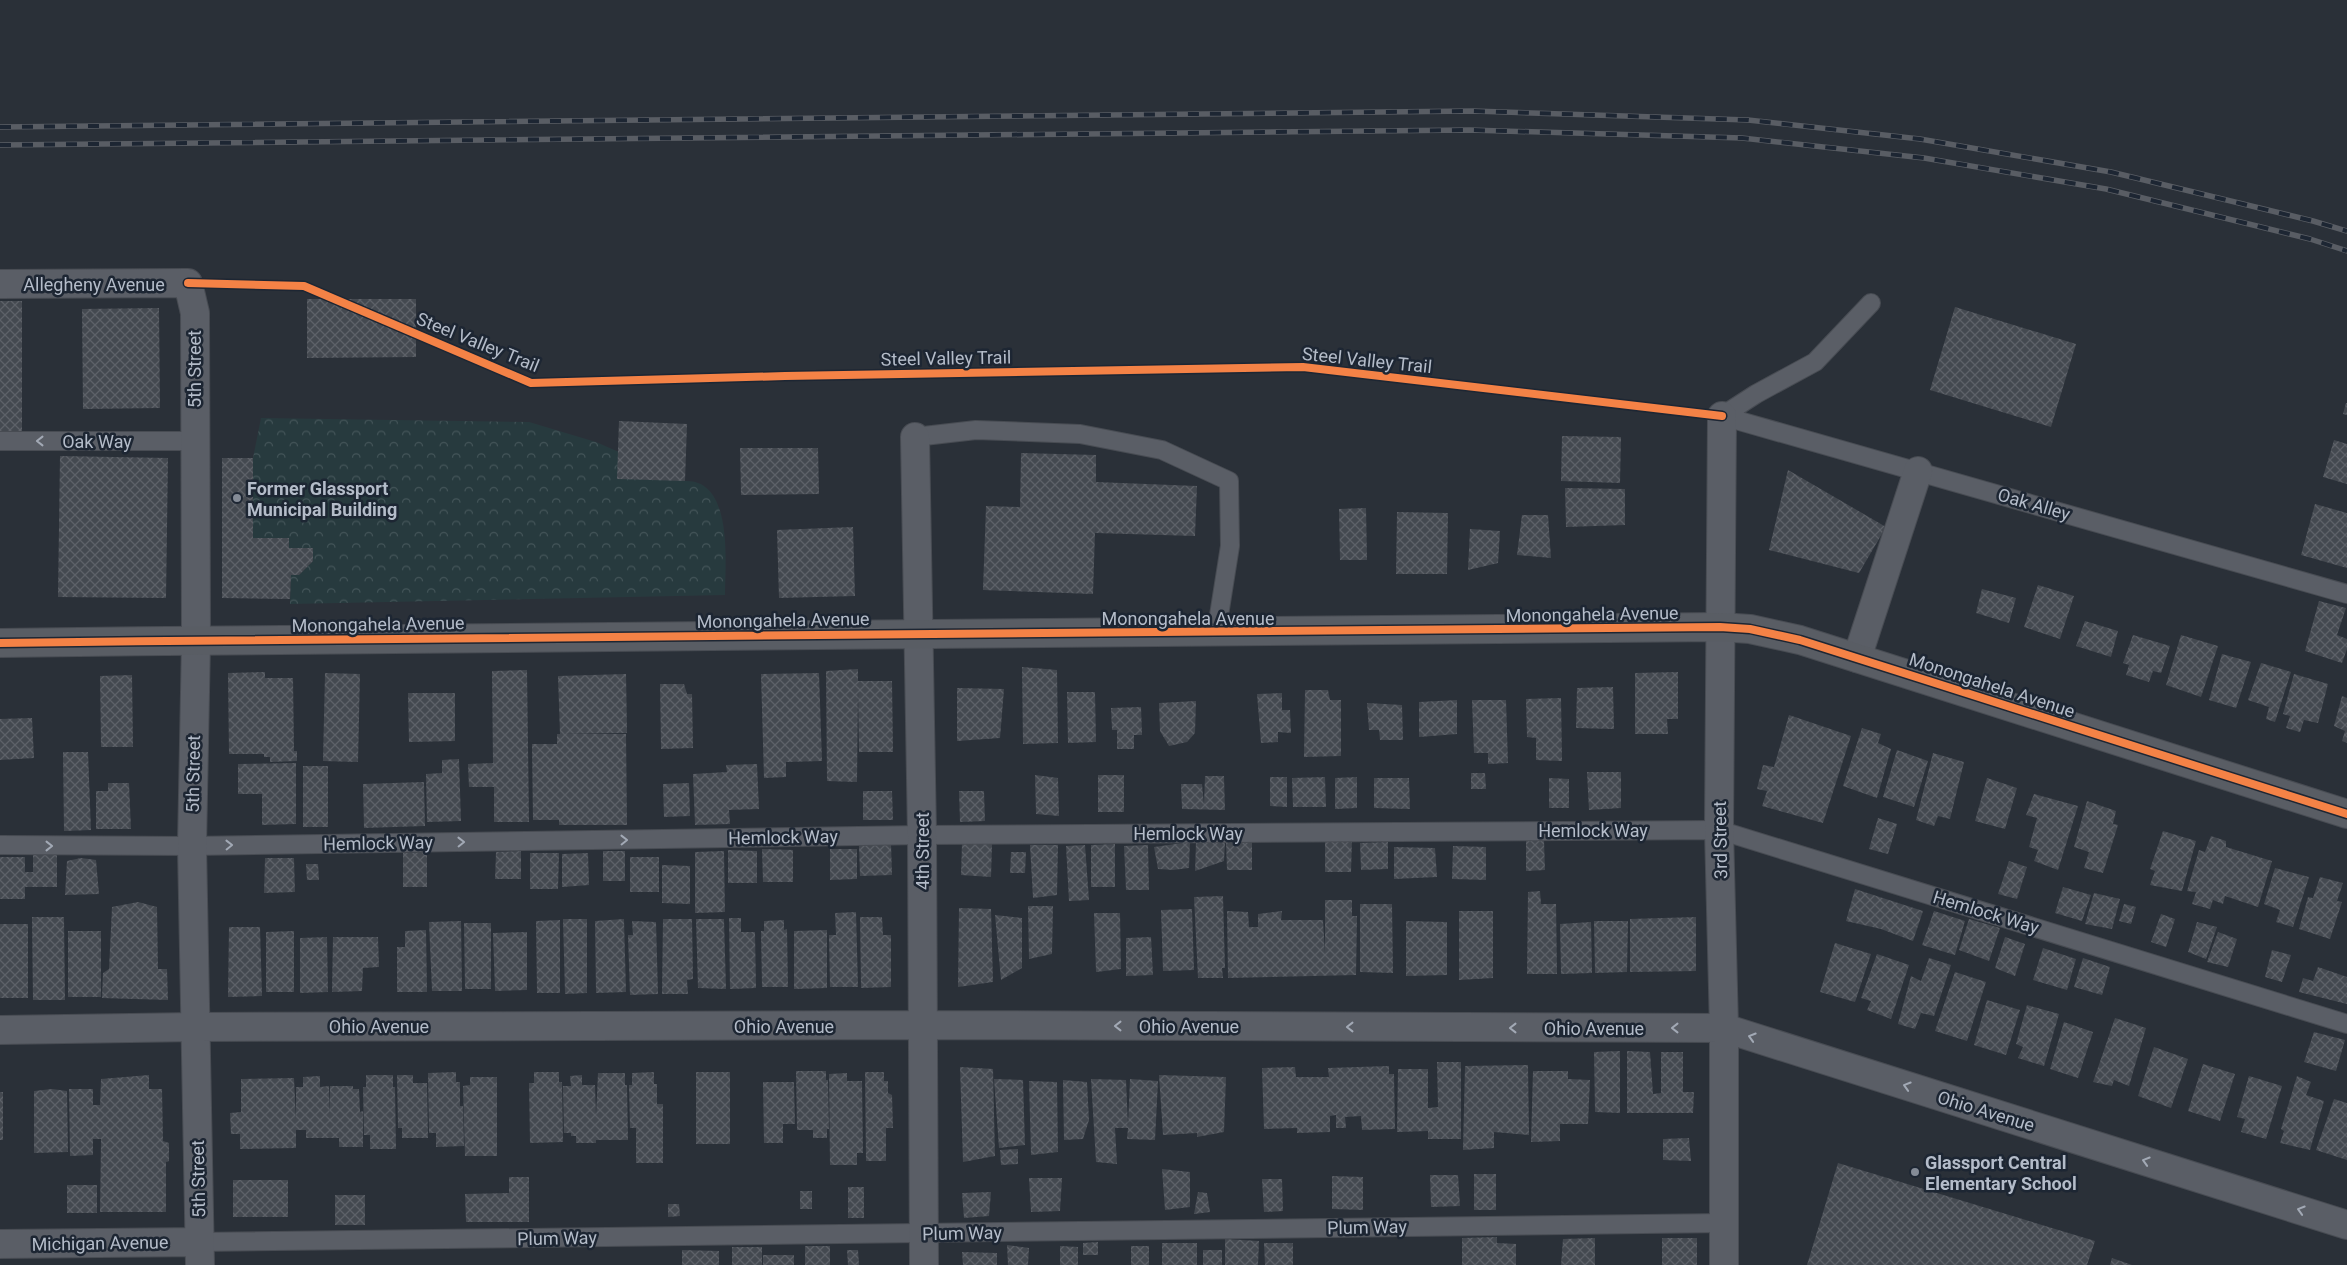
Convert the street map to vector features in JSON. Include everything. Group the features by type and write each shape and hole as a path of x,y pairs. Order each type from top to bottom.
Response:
{"main road":[{"name":"Monongahela Avenue","path":"0,643 919,634 1216,634 1720,627 1750,629 1800,640 2347,814"}],"street":[{"name":"Allegheny Avenue","path":"0,284 188,283"},
{"name":"5th Street","path":"188,283 195,313 196,641 192,846 200,1254"},
{"name":"3rd Street","path":"1722,416 1719,830 1724,1028 1724,1265"},
{"name":"4th Street","path":"915,437 922,836 924,1265"},
{"path":"1857,658 1918,471"},
{"name":"Ohio Avenue","path":"0,1030 195,1026 923,1025 1724,1028 2347,1225"},
{"name":"Michigan Avenue","path":"0,1244 200,1254"}],"lane":[{"path":"1722,416 1756,394 1816,362 1871,303"},
{"name":"Oak Alley","path":"1722,416 2347,594"},
{"path":"915,437 976,430 1080,434 1162,450 1229,482 1230,546 1216,634"},
{"name":"Oak Way","path":"0,441 194,441"},
{"name":"Hemlock Way","path":"0,846 192,846 922,836 1719,830 2347,1024"},
{"name":"Plum Way","path":"200,1254 924,1233 1724,1223"}],"green space":[{"path":"261,418 529,422 596,442 685,481 701,484 712,494 719,508 723,526 726,564 725,595 290,604 291,575 299,575 313,561 313,549 289,548 253,538 253,458"}],"building":[{"path":"307,299 416,299 416,357 307,358"},
{"path":"0,301 22,301 22,441 0,438"},
{"path":"1955,307 2076,344 2051,427 1930,390"},
{"path":"159,308 160,408 83,409 82,309"},
{"path":"2347,403 2347,415 2343,414"},
{"path":"619,421 687,424 685,481 617,479"},
{"path":"1562,436 1621,437 1620,483 1561,481"},
{"path":"2334,440 2347,444 2347,484 2323,477"},
{"path":"740,448 818,448 819,494 741,495"},
{"path":"1021,453 1096,455 1096,482 1197,486 1195,536 1095,533 1093,594 983,590 986,506 1020,507"},
{"path":"60,456 168,458 166,598 58,597"},
{"name":"Former Glassport Municipal Building","path":"222,458 253,458 253,538 289,538 289,548 313,548 313,561 299,575 291,575 290,599 222,598"},
{"path":"1788,470 1886,527 1859,573 1769,550"},
{"path":"1565,488 1625,489 1625,525 1566,527"},
{"path":"2315,504 2347,513 2347,568 2301,555"},
{"path":"1366,508 1367,560 1340,560 1339,509"},
{"path":"1397,512 1448,513 1447,574 1396,574"},
{"path":"1522,515 1548,515 1551,558 1517,555"},
{"path":"853,527 855,596 779,598 777,530"},
{"path":"1470,529 1500,531 1498,563 1468,570"},
{"path":"2038,585 2074,596 2060,639 2024,627"},
{"path":"1982,589 2016,598 2009,623 1976,613"},
{"path":"2319,601 2346,608 2337,635 2347,639 2347,649 2342,663 2305,651"},
{"path":"2085,621 2118,631 2111,657 2076,646"},
{"path":"2133,635 2170,646 2161,673 2153,671 2149,682 2126,675 2129,665 2123,663"},
{"path":"2181,635 2218,646 2201,697 2166,685"},
{"path":"2222,654 2251,662 2236,708 2209,700"},
{"path":"2261,663 2291,672 2275,722 2266,719 2269,707 2248,700"},
{"path":"1022,667 1057,670 1058,743 1023,744"},
{"path":"858,669 858,681 892,681 893,752 859,752 858,688 857,782 827,781 826,671"},
{"path":"527,670 529,822 494,822 494,787 469,787 468,764 493,763 492,671"},
{"path":"265,672 265,678 293,678 294,751 297,751 297,761 270,762 270,757 264,757 264,754 229,754 228,673"},
{"path":"1678,672 1678,719 1667,719 1668,734 1635,734 1635,673"},
{"path":"325,673 360,674 358,762 323,761"},
{"path":"819,673 822,761 786,762 786,777 764,778 761,674"},
{"path":"626,674 627,733 560,734 558,676"},
{"path":"2294,674 2328,684 2318,723 2304,720 2300,732 2286,728 2290,716 2283,714"},
{"path":"132,675 133,747 101,747 100,676"},
{"path":"660,684 684,684 687,694 692,694 693,748 661,749"},
{"path":"1613,687 1614,729 1576,728 1577,688"},
{"path":"957,688 1004,689 1000,738 957,741"},
{"path":"1305,690 1328,690 1330,700 1341,700 1341,756 1304,757"},
{"path":"1067,692 1095,692 1096,742 1068,743"},
{"path":"408,693 455,693 455,741 409,742"},
{"path":"1282,693 1282,710 1290,710 1291,733 1278,732 1278,742 1261,743 1257,694"},
{"path":"2342,696 2347,698 2347,743 2342,741 2345,731 2334,726"},
{"path":"1561,698 1562,761 1536,760 1536,738 1527,737 1526,699"},
{"path":"1457,700 1457,734 1419,737 1419,702"},
{"path":"1472,700 1506,700 1508,763 1488,764 1488,753 1474,753"},
{"path":"1196,701 1195,733 1187,742 1169,746 1160,731 1159,703"},
{"path":"1367,703 1402,705 1403,740 1380,740 1379,730 1369,730"},
{"path":"1141,707 1142,735 1134,735 1134,749 1117,749 1117,730 1112,730 1111,708"},
{"path":"1789,715 1851,736 1823,823 1762,806 1767,791 1757,789 1763,765 1774,767"},
{"path":"32,718 34,758 0,760 0,719"},
{"path":"1862,728 1881,734 1878,743 1891,749 1877,798 1843,786"},
{"path":"557,734 626,734 627,825 559,825 559,820 533,820 532,744 557,744"},
{"path":"1897,750 1928,761 1914,807 1883,797"},
{"path":"63,752 88,752 91,830 64,831"},
{"path":"1933,753 1964,762 1950,819 1938,816 1934,826 1916,820"},
{"path":"459,759 461,821 427,822 426,774 442,773 442,760"},
{"path":"296,763 296,824 262,825 262,794 238,794 238,764"},
{"path":"757,764 759,809 729,810 730,824 695,825 693,774 727,772 726,765"},
{"path":"303,766 328,766 328,827 303,827"},
{"path":"1587,772 1621,772 1621,808 1589,810"},
{"path":"1471,773 1485,773 1486,789 1471,789"},
{"path":"1035,775 1058,778 1059,816 1036,814"},
{"path":"1098,775 1124,775 1124,812 1098,812"},
{"path":"1205,776 1224,776 1225,810 1182,809 1181,784 1202,784 1204,805"},
{"path":"1270,777 1287,777 1287,807 1270,806"},
{"path":"1325,777 1326,807 1293,807 1292,778"},
{"path":"1357,777 1357,808 1335,809 1335,778"},
{"path":"1374,778 1409,778 1410,809 1374,808"},
{"path":"1549,778 1569,779 1569,808 1549,808"},
{"path":"1987,778 2017,788 2005,829 1975,821"},
{"path":"424,782 425,826 364,828 363,784"},
{"path":"108,783 129,783 131,829 96,829 96,791 108,791"},
{"path":"689,783 690,816 664,817 663,784"},
{"path":"863,791 892,791 893,820 863,820"},
{"path":"959,791 984,791 985,821 960,822"},
{"path":"2034,794 2078,806 2058,870 2034,861 2038,850 2029,847 2037,818 2026,815"},
{"path":"2087,801 2116,811 2113,824 2118,825 2103,873 2084,868 2089,852 2074,847"},
{"path":"1878,818 1897,824 1888,854 1869,849"},
{"path":"2163,831 2196,841 2182,891 2150,885 2155,871 2150,869"},
{"path":"2211,836 2226,841 2226,847 2272,861 2258,907 2225,896 2223,904 2213,900 2210,909 2192,904 2196,892 2187,891 2199,850 2205,852"},
{"path":"1352,839 1351,872 1325,872 1325,840"},
{"path":"1544,840 1545,870 1526,871 1526,841"},
{"path":"1190,842 1189,868 1158,869 1154,847"},
{"path":"1196,842 1225,842 1224,861 1195,871"},
{"path":"1226,842 1252,842 1252,870 1227,870"},
{"path":"1388,842 1388,869 1361,870 1360,843"},
{"path":"962,843 992,844 991,877 961,875"},
{"path":"891,844 892,875 860,876 859,845"},
{"path":"1115,844 1115,887 1091,887 1091,845"},
{"path":"1030,845 1058,845 1057,895 1033,898"},
{"path":"1085,845 1089,900 1069,901 1066,846"},
{"path":"1148,845 1149,890 1126,890 1124,846"},
{"path":"1453,846 1486,847 1486,880 1452,879"},
{"path":"1394,847 1435,848 1437,877 1394,879"},
{"path":"762,849 793,850 793,882 763,882"},
{"path":"830,849 857,849 857,879 830,880"},
{"path":"728,850 757,851 757,883 728,883"},
{"path":"521,851 521,879 495,879 496,852"},
{"path":"603,851 625,851 625,881 603,881"},
{"path":"724,851 725,912 695,913 695,852"},
{"path":"427,852 427,887 403,887 403,853"},
{"path":"1011,852 1026,852 1025,873 1010,873"},
{"path":"530,853 559,853 558,889 530,889"},
{"path":"588,853 589,885 562,887 562,854"},
{"path":"33,854 57,854 57,887 25,887 25,899 0,899 0,857 25,857 25,872 33,872"},
{"path":"630,857 659,857 659,892 630,892"},
{"path":"81,858 96,860 99,894 65,895 67,861"},
{"path":"265,858 294,858 295,892 264,893"},
{"path":"2009,861 2027,867 2017,899 1998,894"},
{"path":"306,864 318,864 319,880 307,880"},
{"path":"662,865 690,866 690,904 662,903"},
{"path":"2275,868 2309,877 2293,927 2276,922 2280,910 2264,904"},
{"path":"2320,877 2343,883 2337,901 2342,902 2330,939 2299,929 2308,897 2313,898"},
{"path":"2063,887 2091,895 2082,921 2055,913"},
{"path":"1855,889 1923,911 1913,941 1881,929 1846,921"},
{"path":"1540,891 1541,904 1556,904 1557,974 1527,974 1528,892"},
{"path":"2094,893 2120,899 2112,929 2085,924"},
{"path":"1223,896 1225,968 1222,968 1223,978 1198,978 1194,897"},
{"path":"1325,900 1352,900 1352,916 1357,916 1356,975 1228,978 1227,911 1248,912 1249,927 1258,927 1258,914 1282,911 1281,920 1323,920 1325,953"},
{"path":"138,902 157,907 158,969 167,969 168,1000 102,998 103,973 109,969 112,907"},
{"path":"1360,904 1392,904 1393,973 1360,972"},
{"path":"2124,904 2136,907 2131,924 2119,921"},
{"path":"1028,906 1053,906 1052,954 1029,959"},
{"path":"959,908 991,909 993,982 958,987"},
{"path":"1192,909 1194,970 1163,971 1161,910"},
{"path":"1459,911 1493,911 1493,978 1459,980"},
{"path":"1934,911 1965,921 1955,955 1922,945"},
{"path":"856,912 858,987 830,987 829,935 836,935 835,913"},
{"path":"1094,913 1120,913 1121,969 1096,972"},
{"path":"2161,914 2175,919 2166,947 2151,942"},
{"path":"995,915 1022,918 1022,968 1001,980"},
{"path":"32,917 64,917 65,1000 33,1000"},
{"path":"860,917 882,917 883,935 891,935 891,987 861,988"},
{"path":"1696,917 1696,971 1630,972 1630,919"},
{"path":"729,918 741,918 741,932 755,932 756,988 730,989"},
{"path":"563,919 587,919 587,993 565,994"},
{"path":"624,919 626,992 596,993 595,921"},
{"path":"663,919 692,919 693,979 687,980 688,994 662,994"},
{"path":"696,919 724,919 726,989 698,988"},
{"path":"1969,919 2000,928 1989,961 1959,950"},
{"path":"560,920 560,993 537,993 536,921"},
{"path":"784,920 784,930 787,929 788,987 762,987 761,931 764,931 764,921"},
{"path":"461,921 462,991 432,991 429,922"},
{"path":"632,921 656,922 658,994 630,995 628,935 633,935"},
{"path":"1406,921 1447,922 1447,975 1406,976"},
{"path":"1594,921 1628,921 1627,972 1595,973"},
{"path":"1591,922 1592,973 1561,974 1560,924"},
{"path":"2197,922 2217,927 2206,959 2188,952"},
{"path":"464,923 491,923 491,989 465,989"},
{"path":"0,924 28,924 28,998 0,998"},
{"path":"229,927 260,927 262,996 228,997"},
{"path":"426,930 427,992 397,992 397,947 405,947 405,931"},
{"path":"827,930 827,988 794,989 794,931"},
{"path":"68,931 101,931 101,997 68,997"},
{"path":"294,931 294,992 266,992 266,932"},
{"path":"527,932 527,990 495,991 493,933"},
{"path":"2218,932 2237,939 2228,967 2207,962"},
{"path":"327,937 328,992 300,993 300,938"},
{"path":"333,937 378,937 379,967 363,968 362,991 332,992"},
{"path":"1151,937 1153,975 1126,976 1126,938"},
{"path":"2005,937 2025,944 2015,976 1995,968"},
{"path":"1835,943 1871,954 1855,1002 1820,992"},
{"path":"2043,948 2076,959 2067,990 2033,980"},
{"path":"2272,950 2291,955 2282,982 2265,977"},
{"path":"1877,954 1909,965 1891,1019 1867,1010 1871,1001 1861,998"},
{"path":"1929,958 1951,965 1934,1016 1921,1013 1915,1029 1898,1024 1911,976 1921,981"},
{"path":"2083,958 2110,967 2102,995 2074,987"},
{"path":"2318,967 2347,977 2347,1004 2299,992 2303,978 2313,981"},
{"path":"1955,972 1986,982 1967,1041 1935,1031"},
{"path":"1987,1000 2020,1010 2006,1055 1974,1045"},
{"path":"2027,1005 2059,1014 2044,1066 2018,1058 2023,1047 2016,1044"},
{"path":"2115,1018 2146,1028 2129,1086 2114,1080 2112,1086 2093,1082"},
{"path":"2064,1022 2093,1032 2078,1078 2050,1069"},
{"path":"2314,1032 2345,1040 2336,1071 2304,1062"},
{"path":"2154,1047 2188,1059 2171,1108 2138,1096"},
{"path":"1620,1051 1620,1113 1595,1112 1594,1052"},
{"path":"1627,1051 1650,1052 1653,1094 1661,1093 1661,1052 1683,1052 1683,1092 1694,1092 1693,1113 1627,1113"},
{"path":"1437,1062 1461,1062 1461,1139 1428,1139 1428,1131 1397,1132 1398,1069 1428,1069 1428,1108 1438,1107"},
{"path":"2203,1064 2235,1074 2220,1121 2188,1111"},
{"path":"1528,1065 1529,1135 1494,1132 1494,1148 1463,1150 1465,1066"},
{"path":"1389,1066 1389,1074 1394,1074 1395,1129 1362,1130 1361,1116 1345,1117 1346,1128 1336,1128 1336,1115 1330,1116 1330,1132 1297,1133 1297,1128 1264,1129 1262,1068 1295,1067 1296,1077 1329,1077 1328,1068"},
{"path":"960,1067 993,1069 995,1156 963,1162"},
{"path":"796,1071 826,1071 826,1080 828,1080 829,1129 827,1129 827,1138 813,1138 813,1130 797,1130"},
{"path":"1533,1071 1568,1071 1568,1079 1590,1080 1588,1124 1560,1124 1560,1141 1531,1142"},
{"path":"456,1072 456,1082 460,1082 460,1106 463,1106 464,1146 436,1147 436,1133 429,1133 428,1073"},
{"path":"534,1072 559,1072 559,1082 562,1082 563,1142 530,1143 529,1083 534,1083"},
{"path":"654,1072 654,1084 657,1084 657,1104 663,1104 663,1163 636,1163 636,1128 630,1128 629,1085 632,1085 632,1073"},
{"path":"696,1072 730,1072 730,1144 696,1144"},
{"path":"865,1072 884,1072 884,1081 888,1081 888,1093 892,1095 893,1128 886,1128 886,1161 866,1161"},
{"path":"598,1073 625,1073 628,1140 596,1140 596,1143 576,1143 576,1136 571,1136 571,1133 564,1133 563,1086 571,1086 570,1076 582,1075 582,1085 595,1085 596,1116"},
{"path":"847,1073 847,1081 862,1081 863,1153 857,1153 857,1165 830,1165 829,1074"},
{"path":"149,1075 149,1089 162,1089 163,1141 169,1143 169,1161 166,1162 166,1212 100,1212 101,1139 93,1139 93,1155 70,1156 69,1089 93,1089 93,1105 100,1105 101,1079"},
{"path":"366,1075 393,1075 393,1087 395,1087 396,1149 370,1149 370,1135 364,1135 363,1087 366,1087"},
{"path":"397,1075 413,1075 413,1083 427,1083 428,1138 402,1138 402,1128 398,1128"},
{"path":"1159,1075 1226,1077 1224,1132 1197,1137 1197,1133 1163,1135"},
{"path":"320,1076 320,1087 329,1086 330,1115 330,1086 353,1086 353,1089 359,1089 360,1112 363,1111 363,1147 339,1147 339,1138 306,1138 306,1130 296,1130 296,1148 240,1149 240,1134 231,1134 230,1113 241,1112 241,1079 294,1078 296,1120 296,1087 303,1087 303,1077"},
{"path":"2249,1076 2282,1086 2266,1139 2241,1132 2245,1119 2237,1117"},
{"path":"2297,1076 2311,1082 2306,1095 2324,1101 2310,1150 2280,1143 2284,1131 2281,1129"},
{"path":"470,1077 497,1077 497,1156 465,1156 463,1086 470,1085"},
{"path":"994,1079 1023,1080 1025,1145 999,1148"},
{"path":"1091,1079 1126,1080 1128,1126 1130,1079 1158,1081 1155,1140 1127,1139 1128,1128 1115,1128 1117,1164 1096,1162"},
{"path":"1063,1080 1087,1082 1089,1120 1083,1139 1064,1140"},
{"path":"1029,1081 1057,1082 1058,1152 1031,1155"},
{"path":"763,1082 794,1082 795,1124 783,1124 783,1143 764,1143"},
{"path":"52,1089 67,1091 68,1152 34,1153 34,1091"},
{"path":"0,1092 3,1092 3,1140 0,1140"},
{"path":"2334,1099 2347,1103 2347,1160 2316,1150"},
{"path":"1689,1138 1691,1161 1663,1160 1663,1139"},
{"path":"1018,1149 1018,1164 1001,1165 1000,1150"},
{"path":"1838,1163 2095,1241 2087,1265 1807,1265"},
{"path":"1162,1169 1190,1172 1190,1207 1165,1210"},
{"path":"1474,1174 1496,1174 1496,1210 1474,1210"},
{"path":"1430,1175 1458,1175 1460,1206 1431,1207"},
{"path":"1332,1176 1363,1177 1363,1210 1332,1209"},
{"path":"509,1177 529,1177 529,1222 466,1222 465,1194 509,1193"},
{"path":"1029,1178 1062,1178 1060,1211 1031,1212"},
{"path":"1262,1179 1282,1179 1283,1211 1264,1212"},
{"path":"233,1180 288,1180 288,1217 233,1217"},
{"path":"67,1185 97,1185 97,1213 67,1213"},
{"path":"848,1187 864,1187 864,1218 848,1218"},
{"path":"800,1191 812,1191 812,1209 800,1209"},
{"path":"991,1192 989,1216 964,1218 962,1193"},
{"path":"1198,1192 1207,1193 1210,1212 1194,1214"},
{"path":"335,1195 365,1195 365,1225 335,1225"},
{"path":"668,1204 679,1204 680,1216 668,1217"},
{"path":"1497,1237 1497,1243 1516,1244 1516,1265 1462,1265 1462,1238"},
{"path":"1595,1238 1595,1265 1561,1265 1563,1239"},
{"path":"1662,1238 1697,1238 1697,1265 1662,1265"},
{"path":"1225,1239 1259,1241 1258,1265 1225,1265"},
{"path":"1098,1242 1098,1255 1083,1255 1083,1243"},
{"path":"1162,1243 1197,1243 1197,1265 1162,1265"},
{"path":"1264,1243 1293,1243 1293,1265 1265,1265"},
{"path":"1007,1245 1029,1248 1028,1265 1008,1265"},
{"path":"805,1246 830,1246 830,1265 805,1265"},
{"path":"1060,1246 1078,1247 1078,1265 1060,1265"},
{"path":"1131,1246 1149,1246 1149,1265 1131,1265"},
{"path":"732,1247 762,1247 762,1265 732,1265"},
{"path":"682,1250 719,1251 719,1265 682,1265"},
{"path":"847,1250 858,1250 859,1265 848,1265"},
{"path":"1203,1250 1222,1250 1222,1265 1203,1265"},
{"path":"962,1252 997,1253 997,1265 963,1265"},
{"path":"763,1255 794,1255 794,1265 763,1265"},
{"path":"2112,1258 2132,1265 2110,1265"}],"railway":[{"path":"0,127 1473,111 1748,120 1920,139 2111,172 2347,231"},
{"path":"0,145 1470,130 1742,138 1924,158 2106,189 2310,239 2347,251"}],"cycle path":[{"name":"Steel Valley Trail","path":"188,283 304,286 531,383 785,376 1303,367 1722,416"},
{"path":"0,643 1720,627 1750,629 1800,640 2347,814"}],"place":[{"name":"Former Glassport Municipal Building","path":"237,498"},
{"name":"Glassport Central Elementary School","path":"1915,1172"}]}
